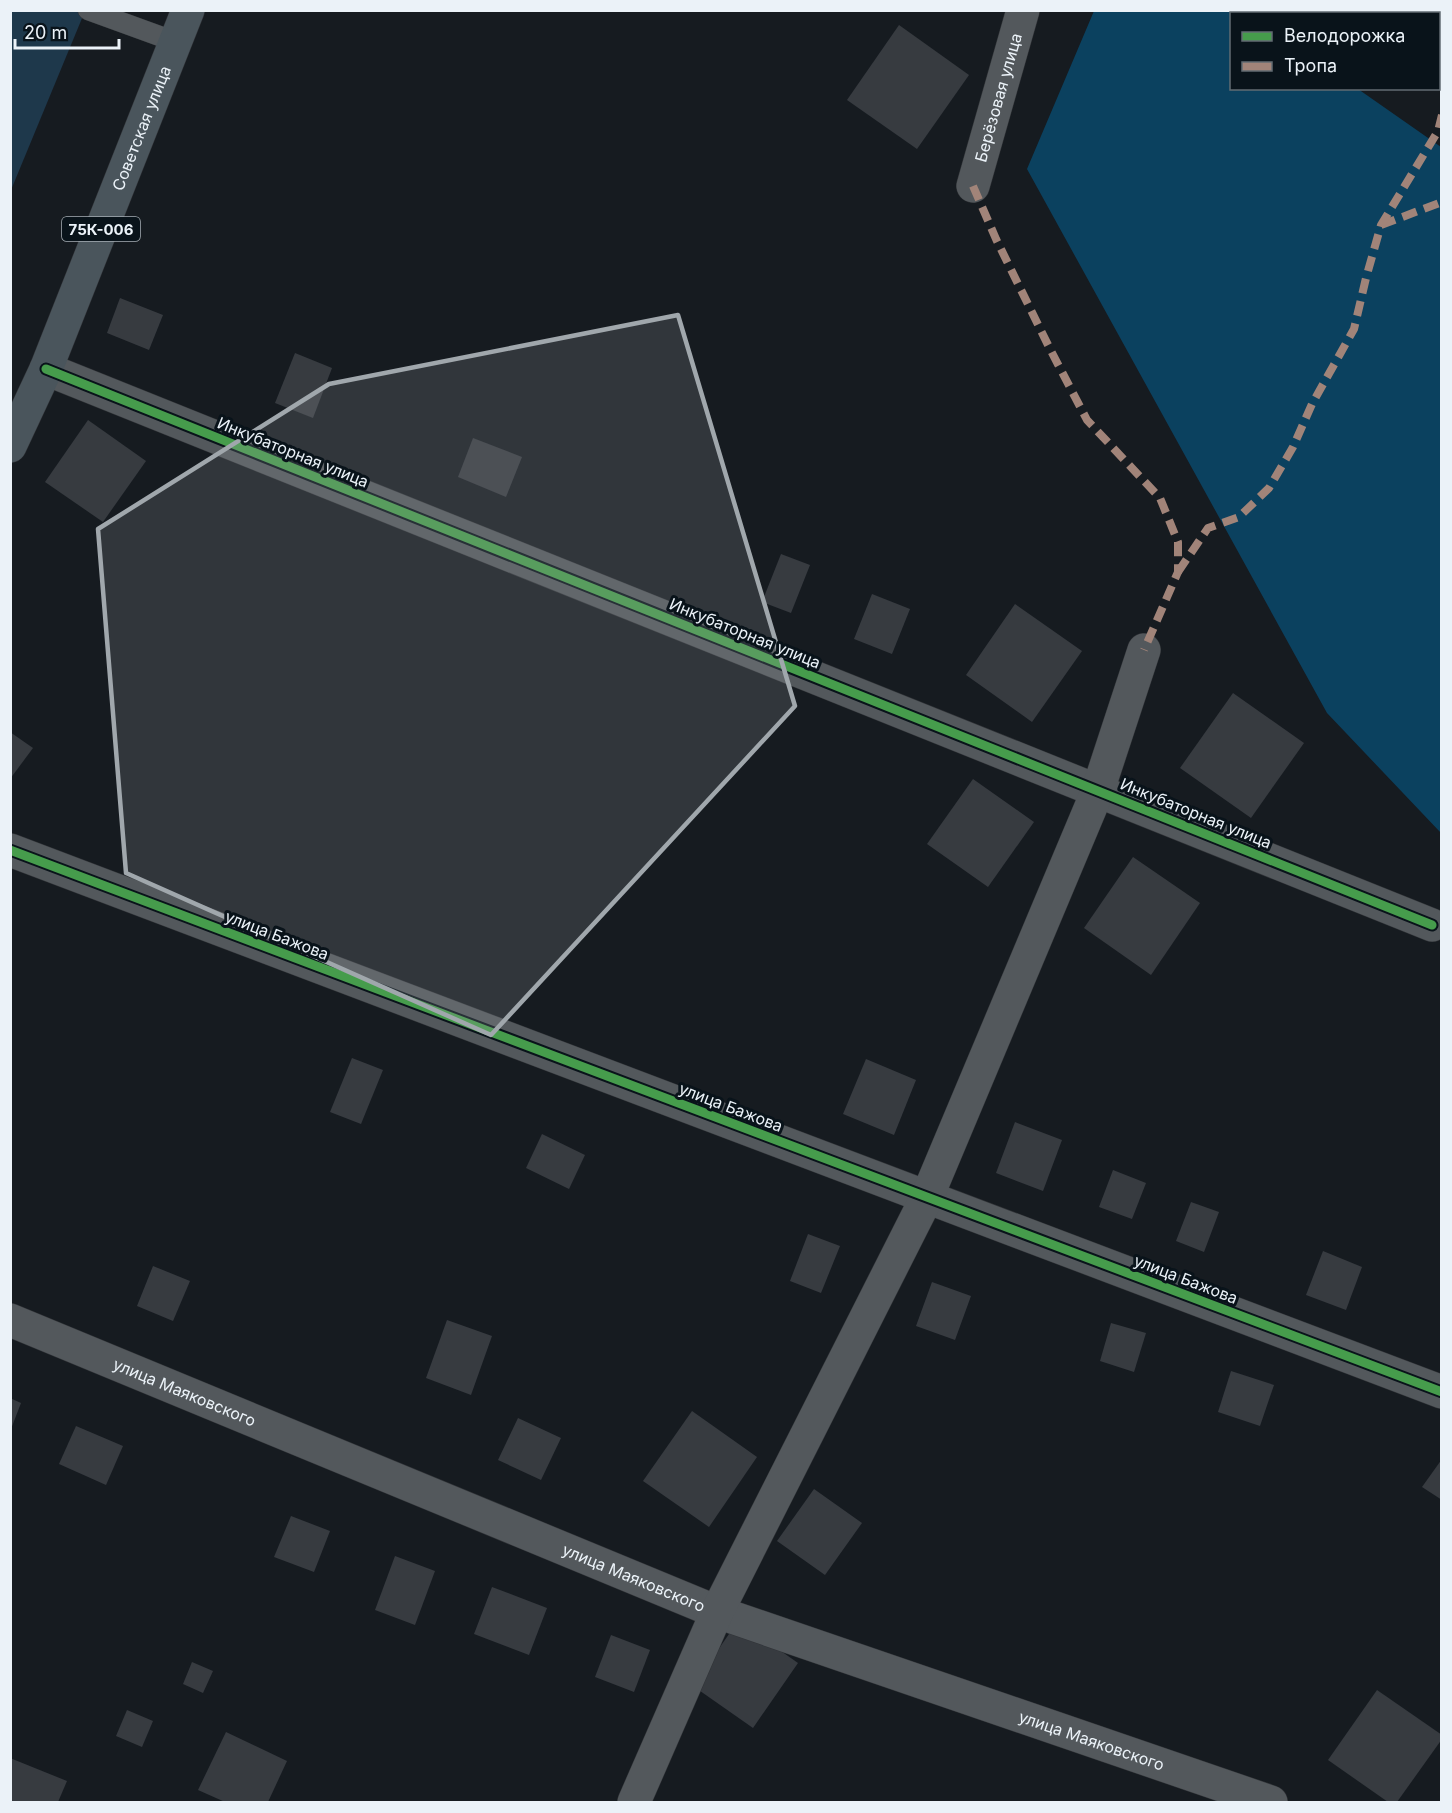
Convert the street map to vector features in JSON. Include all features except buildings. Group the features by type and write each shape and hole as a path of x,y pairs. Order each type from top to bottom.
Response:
{"main road":[{"name":"Советская улица","path":"10,446 46,369 188,10"}],"street":[{"name":"Берёзовая улица","path":"973,186 1023,10"},
{"name":"Инкубаторная улица","path":"46,369 1432,925"},
{"path":"634,1803 717,1612 927,1197 1098,790 1144,650"},
{"name":"улица Бажова","path":"10,850 1442,1392"},
{"name":"улица Маяковского","path":"10,1320 717,1612 1271,1803"}],"lane":[{"path":"88,10 176,42"}],"highlighted area":[{"path":"678,315 795,706 491,1035 126,873 98,529 329,384"}],"shaded area":[{"path":"11,11 85,11 11,190"},
{"path":"1094,11 1246,11 1248,12 1230,12 1230,90 1359,90 1441,147 1441,833 1327,713 1027,169"}],"marked path":[{"path":"1178,572 1208,528 1239,517 1269,488 1293,447 1312,404 1354,329 1381,225 1438,131 1442,115"},
{"path":"973,186 996,239 1087,420 1160,498 1178,542 1178,572 1144,650"},
{"path":"1381,225 1442,202"}],"cycle path":[{"path":"46,369 1432,925"},
{"path":"10,850 1442,1392"}]}
